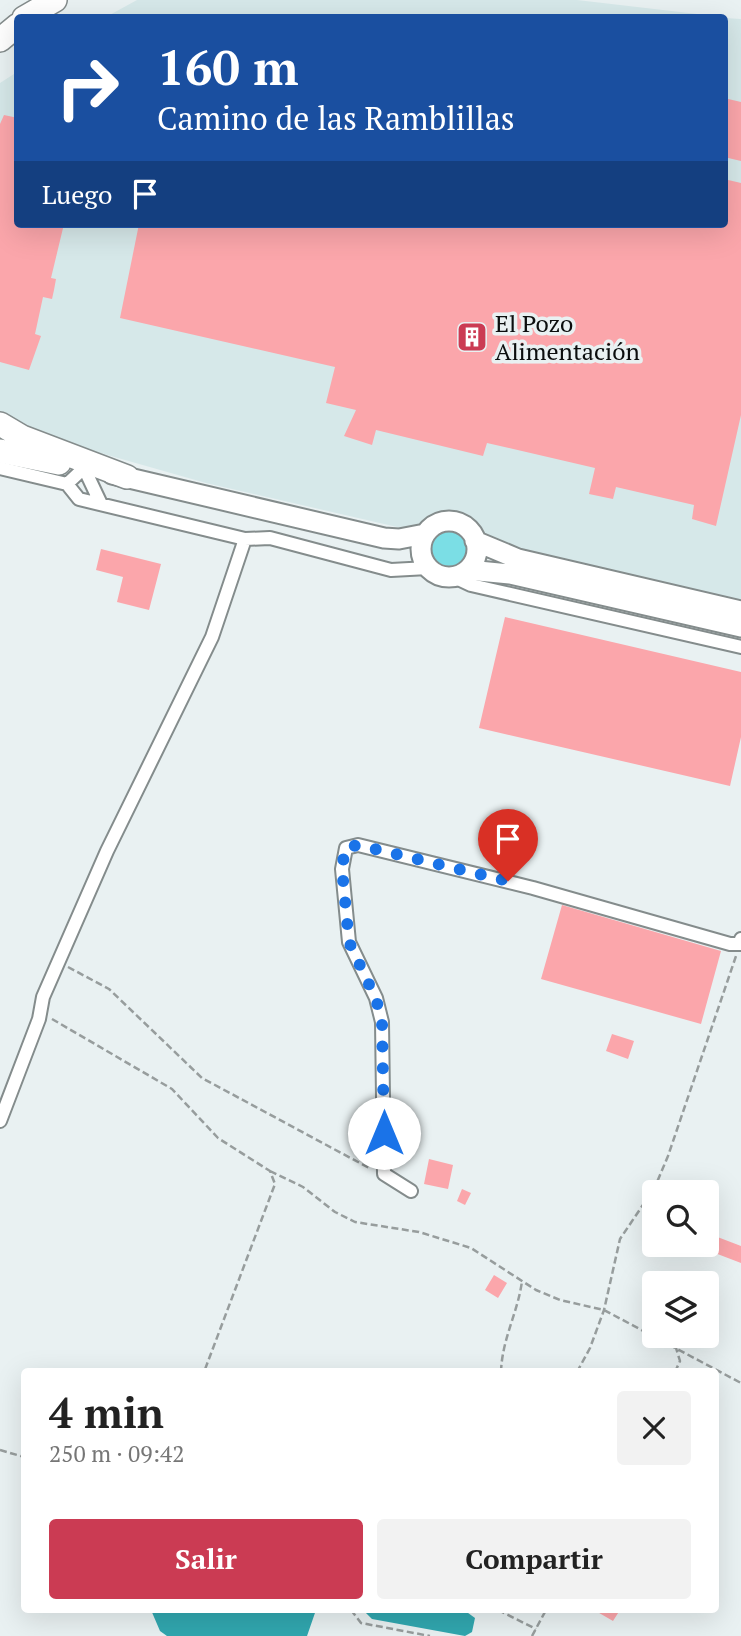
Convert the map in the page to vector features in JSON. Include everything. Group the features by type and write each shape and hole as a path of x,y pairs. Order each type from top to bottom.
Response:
{"highway":[{"path":"31,14 55,0"},
{"path":"0,40 14,27"},
{"path":"0,424 22,437 127,477"},
{"path":"0,451 75,476"}],"main road":[{"path":"75,476 127,477 399,540 425,534 439,523 457,523 465,527 475,541 518,559 741,611"},
{"path":"425,534 421,552 425,564"},
{"path":"384,538 425,564 435,574 510,574 741,626"},
{"path":"461,574 476,557 475,541"}],"street":[{"path":"0,468 75,476 101,504"},
{"path":"75,476 79,499 245,540 270,538 391,570 425,564"},
{"path":"0,1121 58,961 107,851 212,637 245,540"},
{"path":"461,574 471,585 741,647"},
{"path":"411,1191 384,1174 382,1022 376,999 349,942 342,869 345,848 358,845 740,942"}],"path":[{"path":"579,1368 604,1310 620,1239 655,1187 668,1156 740,942"},
{"path":"58,961 109,989 202,1078 362,1166 384,1174"},
{"path":"40,1012 172,1089 218,1138 270,1171 303,1187 335,1212 355,1222 419,1232 448,1240 492,1259 522,1281 559,1300 604,1310 642,1330"},
{"path":"206,1368 275,1184 270,1171"},
{"path":"502,1368 507,1330 520,1299 522,1281"},
{"path":"676,1348 680,1361 677,1368"},
{"path":"676,1348 713,1368"},
{"path":"719,1371 741,1383"},
{"path":"0,1450 21,1456"},
{"path":"353,1613 361,1623 430,1636"},
{"path":"504,1613 536,1629"},
{"path":"532,1636 544,1613"}],"shaded area":[{"path":"137,0 577,0 697,14 111,14"},
{"path":"728,18 741,19 741,606 206,483 37,435 0,414 0,83 14,74 14,228 728,228"},
{"path":"449,525 467,532 474,550 467,568 449,575 431,568 424,550 431,532"},
{"path":"152,1613 315,1613 307,1636 167,1636 160,1631"},
{"path":"366,1613 468,1613 475,1618 472,1632 465,1636 372,1619"}],"building":[{"path":"728,99 741,102 741,161 728,158"},
{"path":"4,115 14,117 14,228 63,228 51,278 56,279 52,299 43,297 35,334 41,336 29,370 0,362 0,124"},
{"name":"El Pozo Alimentación","path":"728,180 741,183 741,415 716,526 692,519 694,505 616,487 613,499 589,494 595,468 487,443 483,456 376,430 372,445 344,436 356,410 326,403 335,367 120,318 138,228 728,228"},
{"path":"101,549 161,564 149,610 117,602 123,577 96,570"},
{"path":"505,617 741,672 741,737 730,786 479,728"},
{"path":"562,905 721,951 701,1024 541,979"},
{"path":"612,1034 634,1041 628,1059 606,1051"},
{"path":"429,1159 453,1165 448,1189 424,1184"},
{"path":"462,1189 471,1193 465,1205 457,1201"},
{"path":"719,1238 741,1246 741,1263 719,1255"},
{"path":"494,1275 507,1283 498,1298 485,1290"},
{"path":"599,1613 618,1613 613,1621"}],"place":[{"name":"El Pozo Alimentación","path":"472,337"}],"route":[{"path":"384,1133 382,1022 376,999 349,942 342,869 345,848 358,845 508,881"}]}
